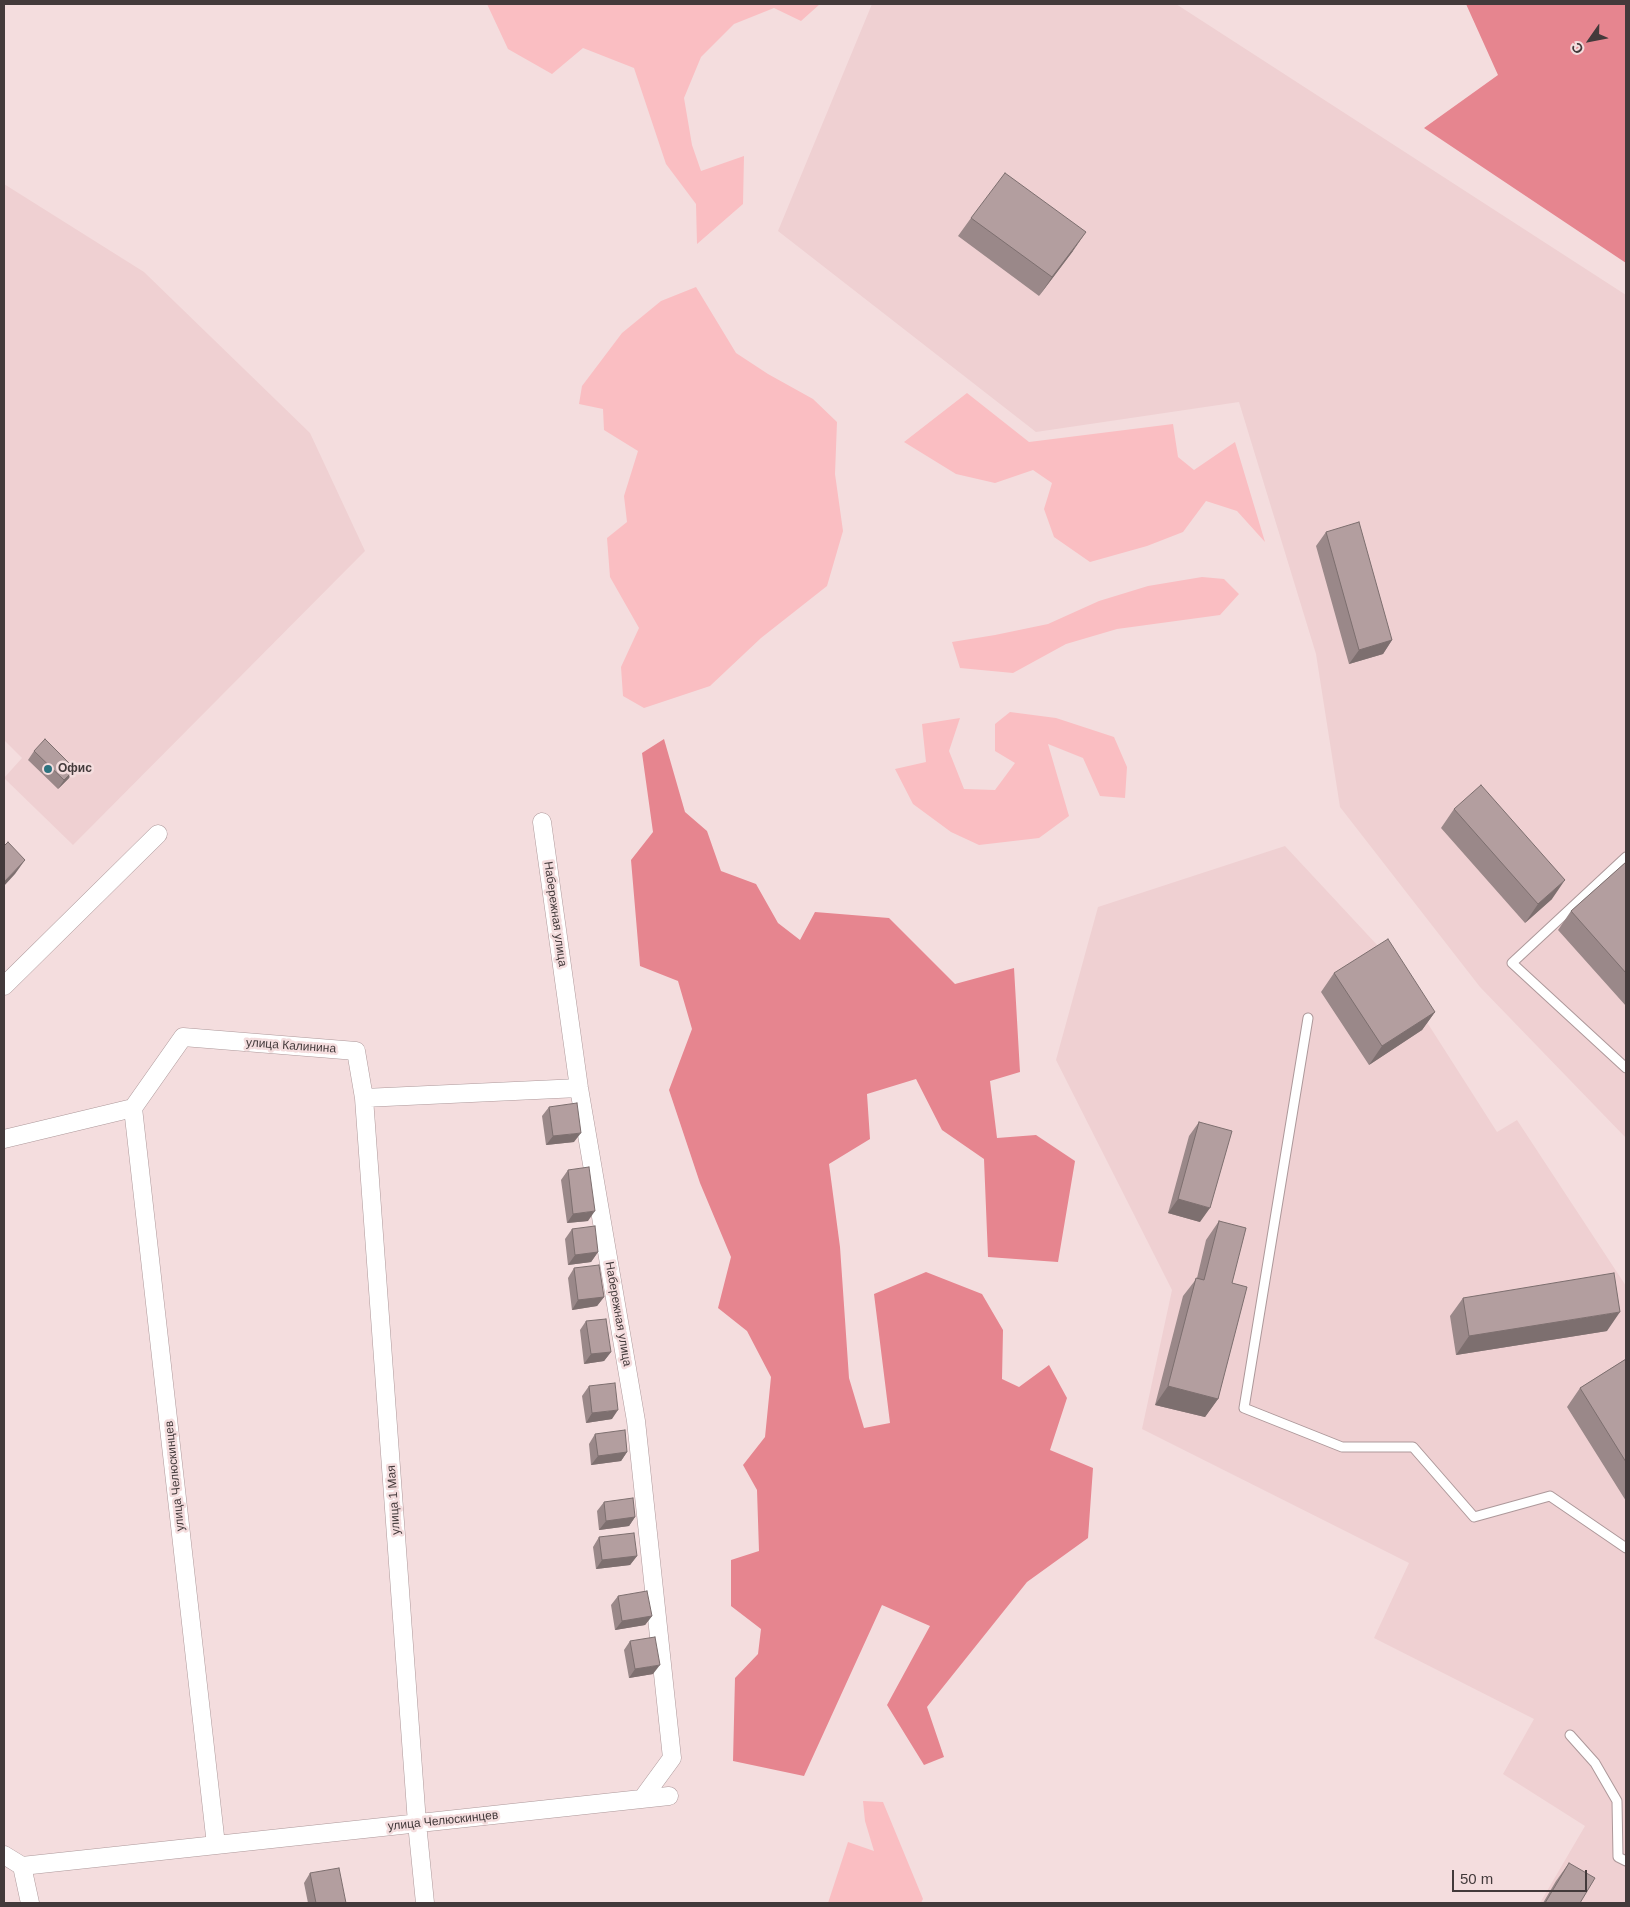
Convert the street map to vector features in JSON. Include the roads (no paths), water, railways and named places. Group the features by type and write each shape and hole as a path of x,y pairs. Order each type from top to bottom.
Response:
{"street":[{"name":"Набережная улица","path":"542,822 579,1088 636,1421 672,1758 642,1799"},
{"path":"4,986 158,834"},
{"name":"улица Калинина","path":"133,1108 182,1037 356,1051 364,1098"},
{"path":"364,1098 579,1088"},
{"name":"улица 1 Мая","path":"364,1098 417,1823 425,1903"},
{"path":"4,1139 133,1108"},
{"name":"улица Челюскинцев","path":"133,1108 216,1845"},
{"name":"улица Челюскинцев","path":"22,1866 669,1796"},
{"path":"4,1855 22,1866 30,1903"}],"lane":[{"path":"1626,856 1512,963 1626,1068"},
{"path":"1308,1018 1244,1408 1342,1447 1414,1446 1474,1517 1550,1496 1626,1548"},
{"path":"1570,1734 1595,1763 1617,1801 1618,1857 1626,1861"}],"place":[{"name":"Офис","path":"48,769"}]}
